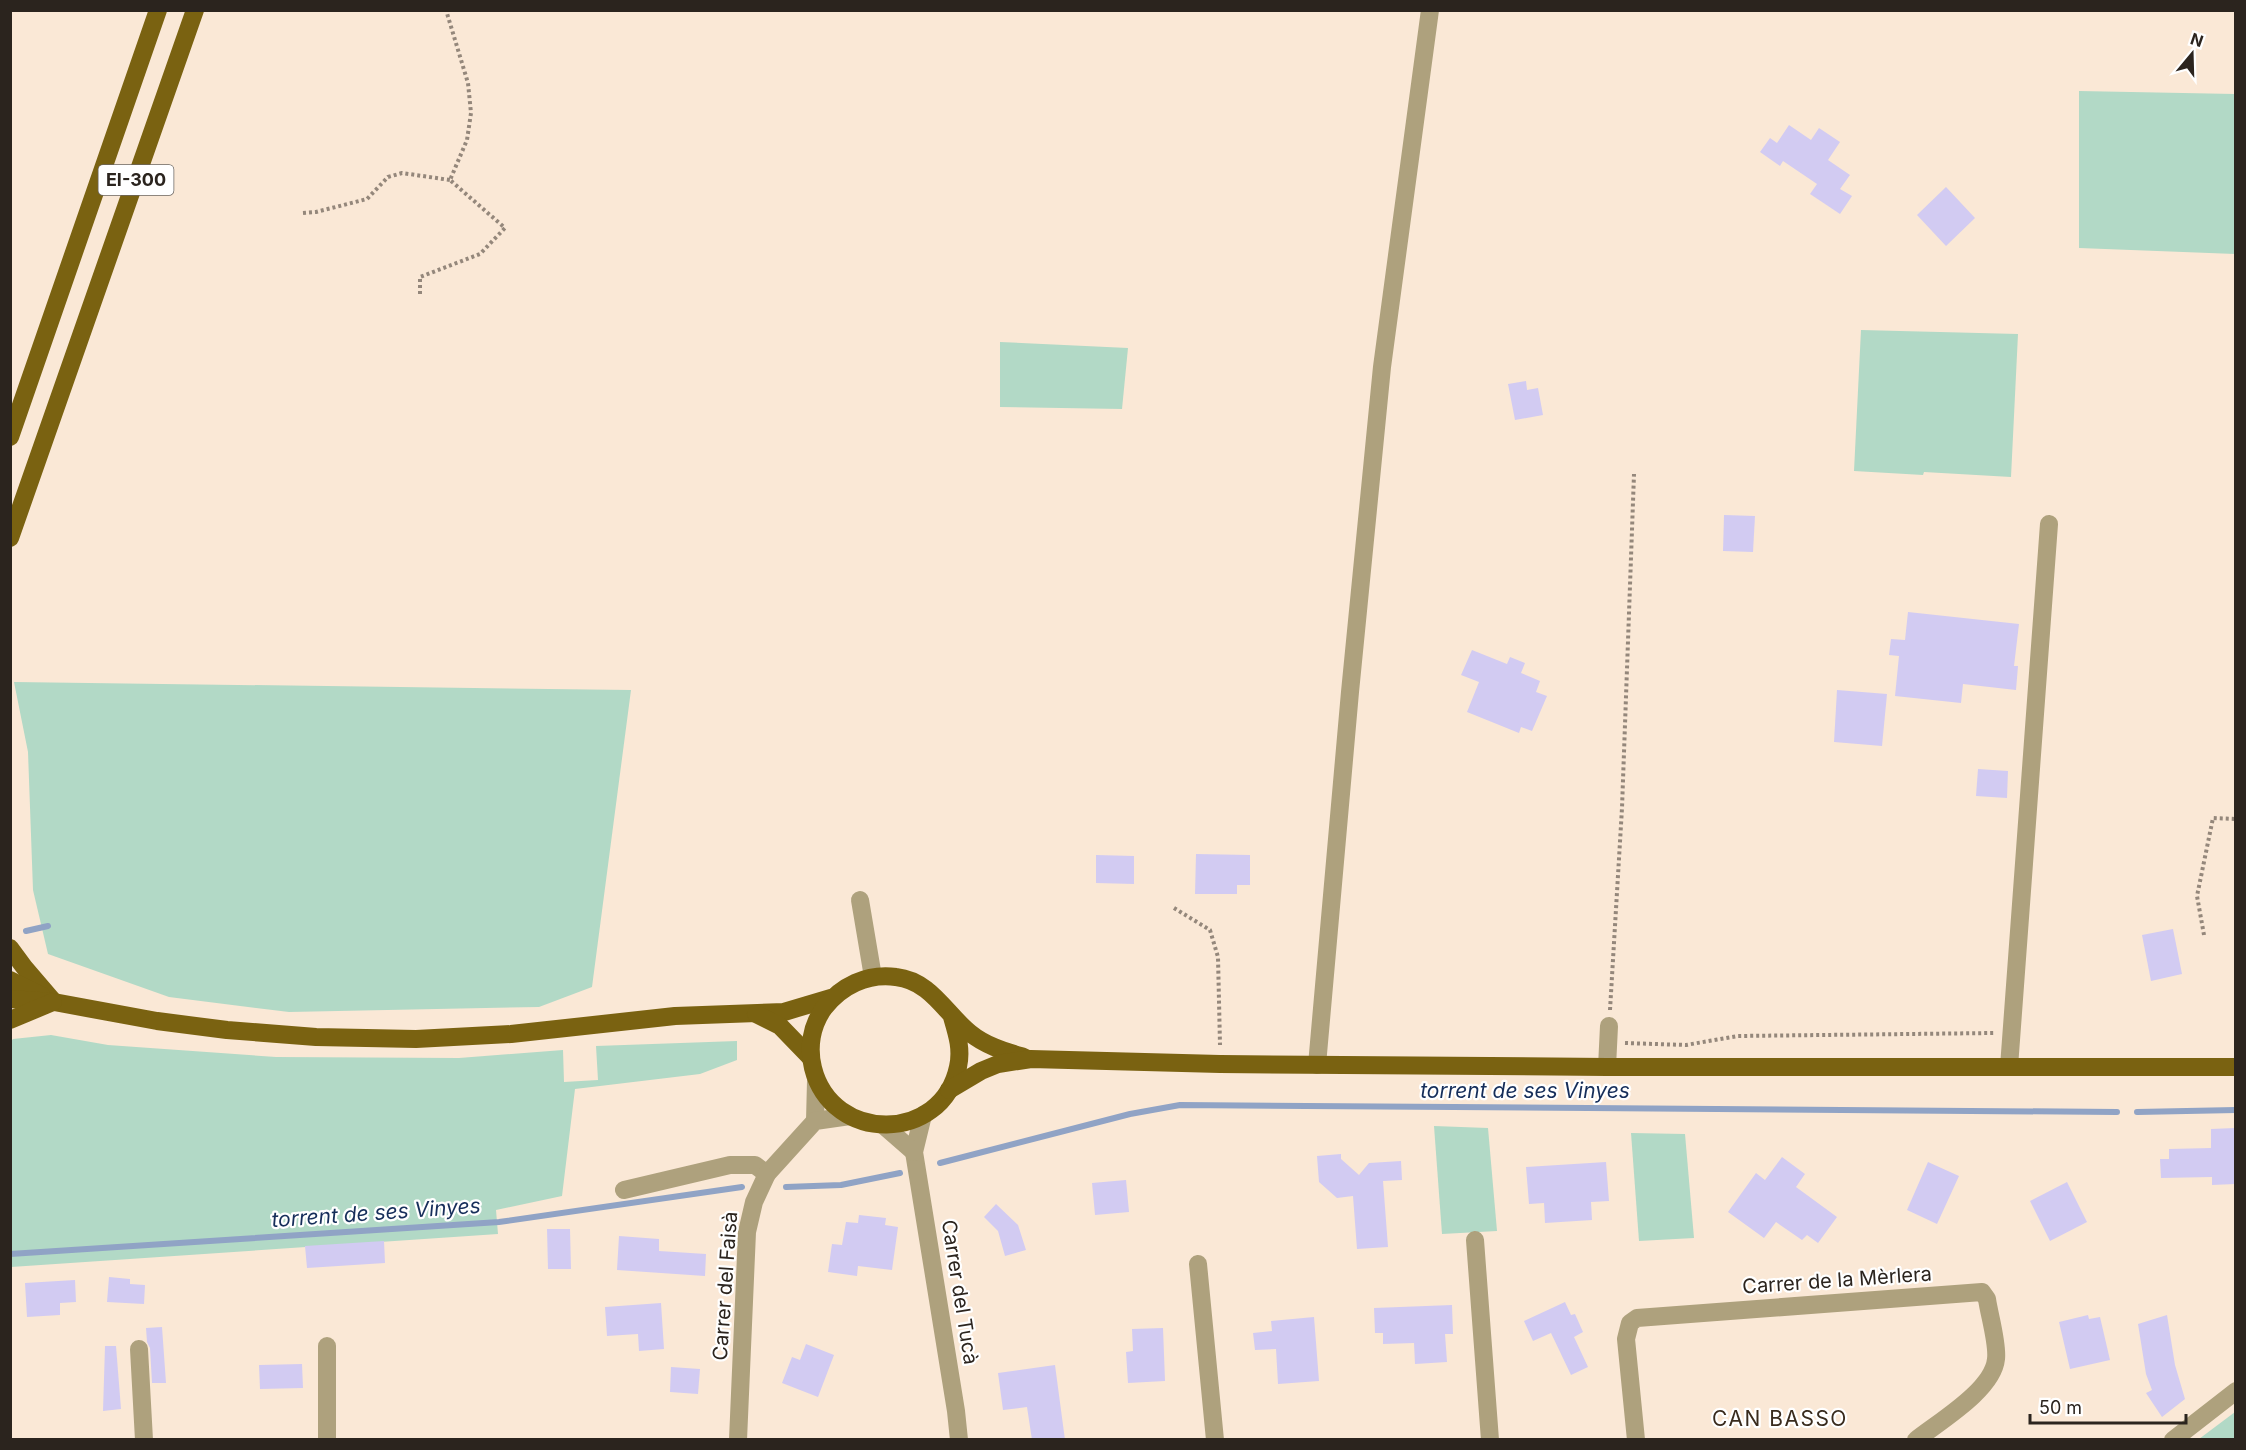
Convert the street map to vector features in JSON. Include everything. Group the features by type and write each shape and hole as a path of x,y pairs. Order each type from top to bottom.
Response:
{"main road":[{"name":"EI-300","path":"10,437 158,10"},
{"name":"EI-300","path":"10,537 195,10"},
{"path":"10,948 54,1002"},
{"path":"1031,1059 998,1050 985,1043 952,1017 938,998 919,984 897,977 873,977 850,984 831,998 819,1015 811,1035 810,1057 816,1081 831,1103 865,1123 883,1125 907,1122 923,1115 949,1090 981,1071 998,1064 1031,1059 1220,1064 1607,1067 2235,1067"},
{"path":"10,980 54,1002"},
{"path":"10,999 54,1002 157,1021 316,1037 416,1039 487,1035 675,1016 784,1012 831,998"},
{"path":"10,1020 54,1002"},
{"path":"756,1014 780,1026 798,1042 810,1057"},
{"path":"949,1090 959,1058 959,1041 952,1017"}],"street":[{"path":"1317,1065 1382,367 1430,10"},
{"path":"2009,1067 2049,524"},
{"path":"860,900 873,977"},
{"path":"1607,1067 1608,1034"},
{"path":"816,1081 815,1121 850,1116"},
{"name":"Carrer del Tucà","path":"923,1115 914,1152 959,1440"},
{"name":"Carrer del Faisà","path":"738,1440 747,1232 754,1202 767,1174 815,1121"},
{"path":"883,1125 914,1152"},
{"path":"624,1190 730,1165 755,1165 767,1174"},
{"path":"1475,1240 1490,1440"},
{"path":"1198,1264 1215,1440"},
{"name":"Carrer de la Mèrlera","path":"1636,1440 1626,1340 1630,1323 1637,1318 1982,1292 1987,1299 1996,1357 1993,1371 1975,1394 1916,1440"},
{"path":"327,1346 327,1440"},
{"path":"139,1349 144,1440"},
{"path":"2174,1440 2235,1391"}],"path":[{"path":"446,10 468,84 471,113 467,140 450,180"},
{"path":"303,213 316,212 367,199 388,177 402,173 450,180 505,228 480,254 420,277 420,294"},
{"path":"1634,474 1622,808 1614,972 1608,1034 1686,1045 1738,1036 1996,1033"},
{"path":"2204,935 2197,896 2213,818 2235,819"},
{"path":"1174,908 1210,930 1218,957 1220,1064"}],"green space":[{"path":"2079,91 2235,94 2235,254 2079,248"},
{"path":"1861,330 2018,334 2011,477 1854,471"},
{"path":"1000,342 1128,348 1122,409 1000,407"},
{"path":"14,682 631,690 592,987 539,1007 289,1012 169,997 48,954 33,890 28,752"},
{"path":"51,1035 108,1045 276,1057 459,1058 563,1050 564,1082 598,1080 596,1046 737,1041 737,1060 700,1074 575,1089 562,1196 496,1210 498,1234 11,1267 10,1042 13,1039"},
{"path":"1434,1126 1488,1128 1497,1231 1442,1234"},
{"path":"1631,1133 1685,1134 1694,1238 1639,1241"},
{"path":"2235,1412 2235,1439 2199,1439"}],"building":[{"path":"1789,125 1811,140 1819,128 1840,142 1828,160 1850,175 1840,189 1852,196 1840,214 1810,194 1817,184 1783,161 1780,166 1760,152 1770,138 1777,143"},
{"path":"1946,187 1975,218 1946,246 1917,215"},
{"path":"1526,381 1527,390 1538,388 1543,415 1515,420 1508,384"},
{"path":"1724,515 1755,516 1753,552 1723,551"},
{"path":"1908,612 2019,624 2014,666 2018,666 2016,690 1963,684 1961,703 1895,696 1899,656 1889,655 1891,639 1905,640"},
{"path":"1472,650 1507,664 1510,657 1525,663 1521,673 1540,681 1536,692 1547,696 1532,731 1521,727 1519,733 1467,712 1479,682 1461,675"},
{"path":"1837,690 1887,694 1882,746 1834,742"},
{"path":"1978,769 2008,771 2007,798 1976,796"},
{"path":"1196,854 1250,855 1250,885 1237,885 1237,894 1195,894"},
{"path":"1096,855 1134,856 1134,884 1096,883"},
{"path":"2173,929 2182,974 2151,981 2142,935"},
{"path":"2235,1128 2235,1184 2212,1185 2212,1177 2161,1178 2160,1159 2169,1159 2169,1149 2211,1148 2211,1129"},
{"path":"1341,1154 1341,1159 1359,1175 1369,1163 1401,1161 1402,1180 1383,1181 1388,1247 1357,1249 1353,1196 1337,1198 1319,1182 1317,1156"},
{"path":"1782,1157 1805,1174 1796,1187 1837,1217 1818,1243 1807,1235 1802,1240 1776,1222 1764,1238 1728,1212 1756,1173 1765,1180"},
{"path":"1606,1162 1609,1201 1591,1202 1592,1220 1545,1223 1544,1203 1529,1204 1526,1167"},
{"path":"1928,1162 1959,1176 1937,1224 1907,1210"},
{"path":"1126,1180 1129,1212 1095,1215 1092,1183"},
{"path":"2067,1182 2087,1222 2050,1241 2030,1201"},
{"path":"996,1204 1018,1225 1026,1250 1005,1256 998,1231 984,1217"},
{"path":"859,1215 886,1218 885,1225 898,1227 892,1270 858,1266 857,1276 828,1272 832,1244 842,1245 846,1222 858,1223"},
{"path":"547,1229 570,1229 571,1269 548,1269"},
{"path":"619,1236 659,1239 659,1251 706,1254 705,1276 617,1270"},
{"path":"384,1241 385,1263 307,1268 305,1246"},
{"path":"109,1277 130,1279 130,1284 145,1285 144,1304 107,1302"},
{"path":"75,1280 76,1302 60,1303 60,1315 27,1317 25,1283"},
{"path":"1565,1302 1571,1315 1575,1314 1583,1332 1574,1337 1588,1367 1571,1375 1551,1333 1533,1341 1524,1321"},
{"path":"661,1303 664,1349 639,1351 638,1334 607,1336 605,1307"},
{"path":"1452,1305 1453,1334 1445,1334 1447,1362 1415,1364 1414,1343 1383,1344 1383,1333 1375,1333 1374,1308"},
{"path":"2088,1315 2089,1319 2100,1317 2110,1360 2070,1369 2059,1322"},
{"path":"2167,1315 2175,1365 2185,1399 2162,1417 2146,1393 2152,1390 2146,1374 2138,1324"},
{"path":"1314,1317 1319,1381 1278,1384 1276,1349 1255,1350 1253,1333 1272,1331 1271,1321"},
{"path":"162,1327 166,1383 152,1383 150,1348 146,1328"},
{"path":"1163,1328 1165,1381 1128,1383 1126,1352 1133,1351 1132,1329"},
{"path":"806,1344 834,1355 818,1397 782,1383 792,1357 800,1360"},
{"path":"105,1346 116,1346 121,1409 103,1411"},
{"path":"302,1364 303,1388 260,1389 259,1365"},
{"path":"1055,1365 1065,1440 1032,1440 1027,1407 1003,1410 998,1373"},
{"path":"671,1367 700,1369 698,1394 670,1392"}],"waterway":[{"path":"26,931 48,926"},
{"name":"torrent de ses Vinyes","path":"940,1163 1130,1114 1180,1105 2117,1112"},
{"name":"torrent de ses Vinyes","path":"2137,1112 2236,1110"},
{"name":"torrent de ses Vinyes","path":"786,1187 841,1185 900,1173"},
{"name":"torrent de ses Vinyes","path":"10,1254 499,1222 742,1187"}],"district":[{"name":"CAN BASSO","path":"1780,1419"}]}
